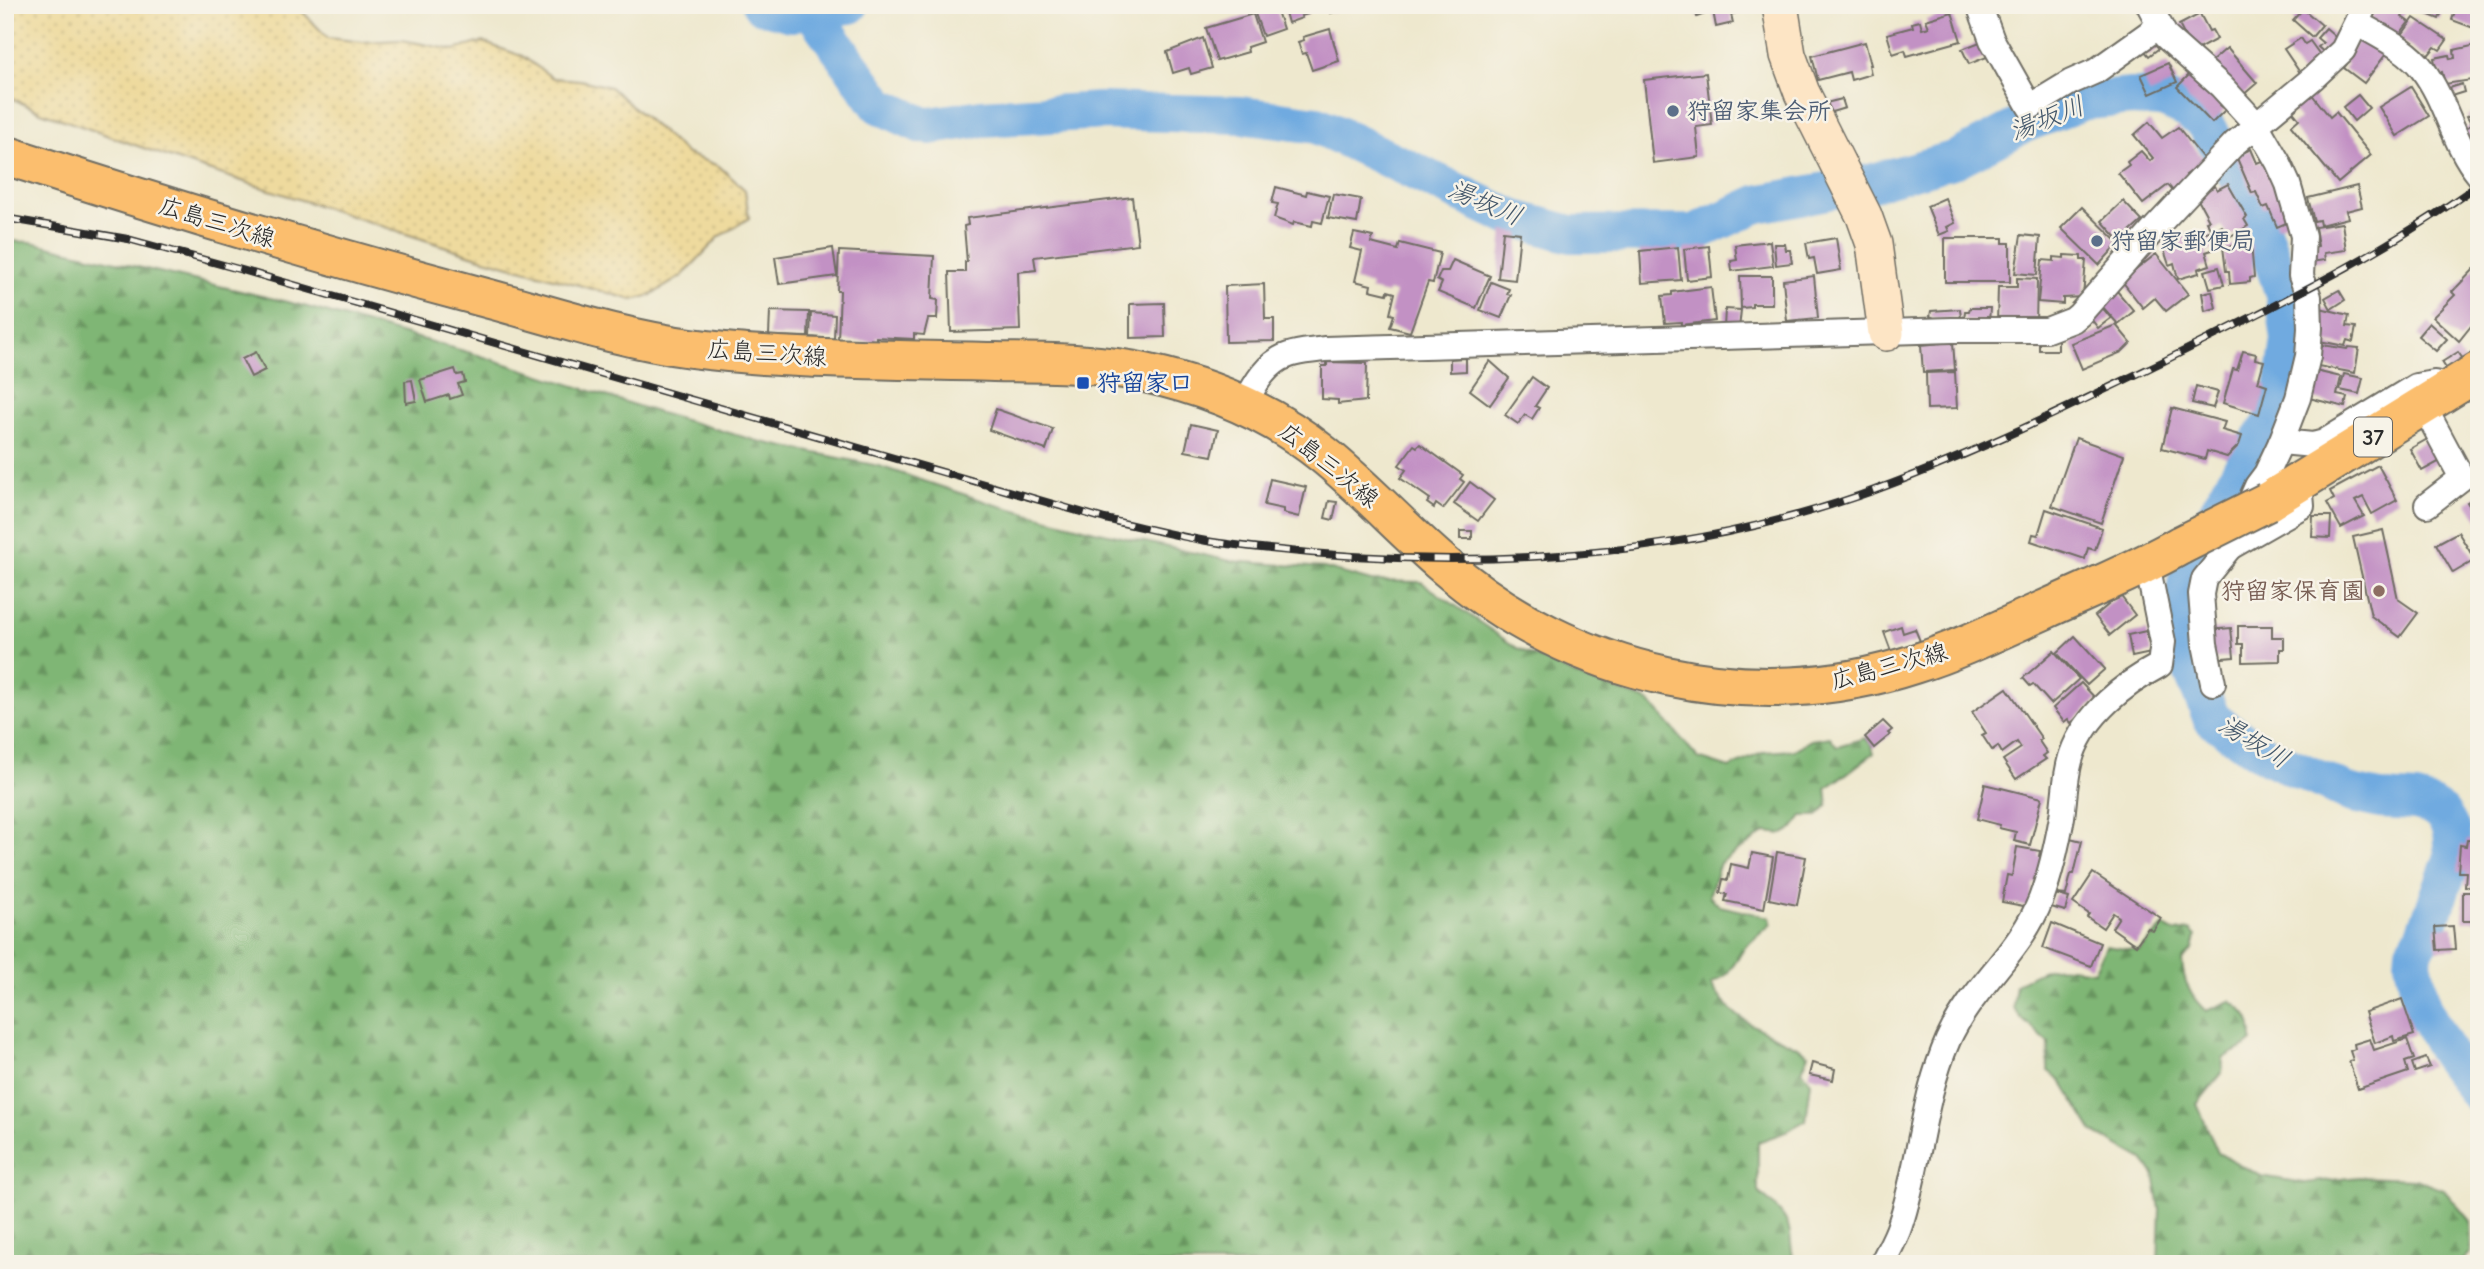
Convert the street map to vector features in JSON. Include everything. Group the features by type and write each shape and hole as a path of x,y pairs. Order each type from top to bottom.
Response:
{"main road":[{"name":"広島三次線","path":"5,155 326,255 659,344 827,357 1100,365 1179,381 1244,405 1288,429 1320,452 1446,566 1485,597 1527,624 1571,647 1618,664 1666,677 1716,685 1765,688 1864,678 1913,665 1959,648 2147,564 2267,502 2452,388"}],"street":[{"path":"1780,5 1788,55 1802,93 1864,216 1874,244 1886,332"},
{"path":"1979,5 1992,40 2031,107 2071,82 2096,71 2154,16 2166,37 2221,86 2256,124 2278,162 2294,203 2303,236 2301,276 2309,297 2308,356 2298,398 2281,442 2266,474 2257,486 2230,547 2204,579 2201,594 2205,645 2213,683"},
{"path":"1244,405 1258,379 1279,361 1288,355 1324,349 1984,329 2047,330 2073,320 2235,142 2343,50 2361,14 2424,70 2467,161 2479,175"},
{"path":"2281,442 2313,445 2323,442 2416,386 2434,383 2452,388 2462,478 2427,505"},
{"path":"2230,547 2302,506 2300,482"},
{"path":"1882,1264 1900,1227 1938,1065 1950,1037 1970,1002 2028,927 2040,900 2055,856 2066,779 2078,741 2093,718 2120,690 2160,665 2163,642 2147,564"}],"green space":[{"path":"5,241 31,242 300,305 478,355 656,412 761,442 879,466 993,504 1095,531 1231,561 1324,568 1371,581 1421,582 1517,648 1584,679 1649,701 1698,758 1729,768 1764,752 1794,750 1811,740 1830,737 1837,746 1865,738 1874,753 1826,788 1828,805 1818,816 1802,816 1792,829 1783,834 1766,832 1720,863 1709,896 1720,906 1770,917 1771,924 1746,946 1726,975 1711,984 1731,1010 1743,1019 1809,1054 1802,1070 1811,1082 1806,1120 1783,1133 1758,1142 1758,1192 1786,1220 1795,1264 5,1264"},
{"path":"2164,926 2175,932 2190,930 2196,936 2193,950 2182,960 2189,988 2201,1006 2206,1011 2231,1001 2250,1022 2252,1041 2223,1059 2222,1073 2197,1104 2218,1153 2261,1176 2304,1183 2359,1177 2415,1179 2444,1190 2470,1221 2471,1252 2460,1264 2158,1264 2160,1209 2154,1174 2143,1160 2092,1131 2061,1080 2048,1071 2049,1043 2023,1020 2013,1007 2016,985 2027,978 2053,968 2094,971 2106,946 2139,951"}],"sand":[{"path":"5,5 296,5 328,38 363,42 402,40 454,50 482,42 522,56 553,78 580,80 610,87 687,154 719,166 745,190 749,218 719,237 682,276 651,295 633,300 481,258 186,163 41,112 5,95"}],"building":[{"path":"1252,5 1275,5 1283,29 1263,36"},
{"path":"1283,5 1310,5 1311,9 1307,11 1308,14 1301,16 1302,18 1288,23"},
{"path":"1329,5 1356,5 1356,6 1331,13"},
{"path":"1694,5 1753,5 1754,10 1731,14 1733,23 1716,27 1713,11 1697,17"},
{"path":"2374,5 2399,5 2406,10 2402,17 2409,22 2396,39 2370,19 2376,12 2371,9"},
{"path":"2416,5 2445,5 2439,19 2414,9"},
{"path":"2457,5 2479,5 2479,30 2452,20"},
{"path":"2303,9 2322,25 2312,37 2293,20"},
{"path":"1952,12 1961,41 1907,56 1905,50 1893,54 1887,34 1913,27 1912,23 1920,21 1922,29 1929,27 1926,20"},
{"path":"1253,14 1262,42 1247,47 1248,52 1217,61 1206,28"},
{"path":"2200,14 2209,31 2212,30 2217,39 2193,52 2179,25"},
{"path":"2414,18 2447,40 2440,50 2435,47 2426,58 2399,39"},
{"path":"2326,28 2340,40 2327,55 2318,47 2323,43 2317,38"},
{"path":"1330,29 1339,61 1312,70 1306,53 1302,54 1298,42 1304,40 1303,37"},
{"path":"2364,33 2398,52 2393,59 2386,54 2364,83 2344,68 2347,64 2343,61"},
{"path":"1203,38 1212,68 1191,74 1189,68 1173,73 1167,52"},
{"path":"2301,38 2305,44 2310,41 2323,59 2301,74 2284,49"},
{"path":"2157,39 2162,46 2149,56 2143,49"},
{"path":"1985,40 1992,55 1969,64 1962,49"},
{"path":"1865,42 1871,74 1851,80 1849,72 1818,80 1812,56"},
{"path":"2476,45 2479,48 2479,79 2445,84 2442,72 2437,73 2434,58 2449,55 2450,59 2455,58 2454,50"},
{"path":"2227,48 2257,83 2242,96 2212,61"},
{"path":"2168,63 2177,82 2150,94 2141,75"},
{"path":"2195,69 2226,101 2220,106 2225,110 2212,123 2177,87"},
{"path":"1706,73 1712,125 1696,127 1699,157 1653,163 1644,80"},
{"path":"2462,84 2464,92 2448,97 2445,89"},
{"path":"2411,87 2429,116 2397,136 2379,107"},
{"path":"2310,92 2330,117 2336,112 2371,155 2338,183 2291,126 2299,119 2290,108"},
{"path":"2358,95 2369,108 2354,121 2343,107"},
{"path":"1842,99 1845,108 1825,114 1822,104"},
{"path":"2479,109 2479,136 2467,116"},
{"path":"2149,122 2162,138 2178,127 2205,161 2186,175 2190,180 2177,196 2168,185 2143,204 2118,173 2141,151 2150,161 2153,158 2134,135"},
{"path":"2471,125 2479,140 2472,145 2463,130"},
{"path":"2251,149 2257,163 2266,159 2291,221 2277,227 2268,206 2263,208 2256,192 2252,193 2236,156"},
{"path":"2228,184 2247,217 2244,219 2248,226 2229,237 2222,226 2212,232 2206,221 2209,220 2196,196 2215,186 2217,190"},
{"path":"2357,186 2362,207 2346,211 2348,218 2320,225 2319,220 2314,221 2308,198"},
{"path":"1276,187 1306,195 1307,191 1329,196 1322,223 1313,221 1312,226 1294,222 1293,225 1274,218 1278,204 1272,203"},
{"path":"1333,194 1361,199 1357,223 1328,218"},
{"path":"1132,197 1138,244 1034,257 1036,270 1018,272 1020,330 951,332 949,272 965,272 967,262 964,226 968,225 967,218"},
{"path":"1945,198 1955,223 1947,227 1949,231 1939,235 1927,206"},
{"path":"2123,201 2142,221 2120,241 2102,221"},
{"path":"2082,207 2119,243 2099,265 2061,228"},
{"path":"2342,223 2346,250 2324,253 2325,260 2311,262 2308,248 2318,246 2315,227"},
{"path":"1503,231 1520,233 1515,280 1498,278"},
{"path":"2209,231 2215,249 2206,252 2210,265 2198,269 2199,273 2178,279 2174,263 2169,265 2162,244 2171,241 2170,237 2187,232 2189,237"},
{"path":"1354,233 1373,237 1371,243 1398,250 1400,243 1440,253 1433,283 1428,282 1410,332 1390,327 1394,315 1390,314 1395,293 1370,290 1371,285 1355,281 1362,251 1350,248"},
{"path":"2021,235 2040,237 2037,275 2015,273"},
{"path":"1836,238 1841,270 1817,274 1814,258 1809,259 1806,243"},
{"path":"1945,238 2003,238 2003,243 2010,243 2010,282 1945,282"},
{"path":"1770,241 1773,266 1732,271 1731,261 1737,260 1735,245"},
{"path":"1774,244 1785,244 1786,250 1790,250 1792,263 1776,265"},
{"path":"2251,244 2254,277 2250,278 2250,282 2230,284 2223,247"},
{"path":"1709,246 1712,277 1687,280 1684,249"},
{"path":"1678,247 1681,280 1642,283 1640,251"},
{"path":"833,248 837,276 779,284 775,257"},
{"path":"839,251 934,256 932,299 938,300 937,319 928,319 924,335 914,334 914,339 876,337 876,342 838,340"},
{"path":"2156,254 2188,294 2166,311 2155,298 2143,308 2122,281"},
{"path":"2064,255 2081,256 2081,260 2086,260 2083,297 2063,298 2063,304 2038,302 2042,260 2054,261 2054,257 2064,258"},
{"path":"1453,260 1490,276 1476,308 1438,292 1442,283 1437,280 1441,271 1448,271"},
{"path":"2479,264 2479,316 2459,341 2433,317 2455,295 2452,292"},
{"path":"2219,267 2224,285 2210,288 2205,271"},
{"path":"1740,276 1772,276 1772,304 1752,304 1752,307 1741,308"},
{"path":"1814,276 1818,318 1787,321 1783,280"},
{"path":"2017,278 2037,279 2036,325 1997,324 1998,287 2017,287"},
{"path":"1491,282 1509,289 1507,294 1511,295 1501,318 1480,310"},
{"path":"1264,284 1265,319 1274,319 1274,341 1226,342 1225,286"},
{"path":"1711,287 1715,321 1681,325 1681,322 1665,323 1662,296 1672,295 1672,292"},
{"path":"2339,290 2345,300 2331,309 2325,298"},
{"path":"2117,291 2134,311 2118,324 2101,305"},
{"path":"2212,291 2216,308 2205,311 2202,293"},
{"path":"1164,303 1165,337 1130,338 1130,304"},
{"path":"2101,306 2111,318 2098,328 2089,316"},
{"path":"1970,308 1990,308 1989,322 1964,321 1965,311"},
{"path":"2320,308 2349,315 2347,326 2356,327 2353,342 2347,340 2345,346 2314,340"},
{"path":"1725,309 1741,310 1739,329 1724,328"},
{"path":"1960,309 1961,318 1936,319 1930,316 1931,311"},
{"path":"770,311 809,312 808,337 769,336"},
{"path":"811,313 835,315 834,339 810,337"},
{"path":"2429,323 2447,339 2436,351 2418,336"},
{"path":"2116,325 2131,343 2122,352 2082,369 2071,343"},
{"path":"2039,338 2058,338 2058,350 2039,350"},
{"path":"1953,342 1955,370 1923,372 1921,345"},
{"path":"2322,345 2359,348 2355,373 2318,366"},
{"path":"2243,351 2256,354 2255,359 2264,361 2258,382 2267,385 2259,414 2223,403 2233,369 2237,370"},
{"path":"256,352 265,370 251,377 242,359"},
{"path":"2458,352 2465,362 2449,373 2442,362"},
{"path":"1466,358 1466,371 1450,372 1450,359"},
{"path":"1490,361 1509,378 1490,405 1470,390"},
{"path":"1327,362 1367,363 1366,401 1338,404 1338,400 1322,399 1322,366 1327,366"},
{"path":"455,369 457,375 463,374 465,382 458,384 462,395 450,399 449,395 427,402 420,380"},
{"path":"2311,370 2341,377 2337,395 2347,397 2345,407 2305,397"},
{"path":"1955,372 1957,408 1927,409 1926,373"},
{"path":"2344,374 2363,378 2359,394 2340,390"},
{"path":"1532,377 1547,388 1535,406 1539,408 1532,419 1525,415 1518,424 1505,415"},
{"path":"412,380 416,401 406,403 405,381"},
{"path":"2196,386 2218,392 2213,408 2192,403"},
{"path":"2172,408 2225,422 2222,430 2242,436 2239,445 2227,457 2207,451 2205,459 2162,448"},
{"path":"996,409 1053,429 1046,450 989,430"},
{"path":"1191,424 1218,430 1212,456 1185,451"},
{"path":"2431,437 2444,459 2422,471 2410,449"},
{"path":"2076,438 2124,455 2101,523 2052,506"},
{"path":"1420,444 1463,475 1460,479 1464,482 1443,509 1436,504 1434,508 1427,503 1430,499 1400,478 1406,470 1399,465 1414,445 1417,447"},
{"path":"2378,465 2397,500 2372,514 2363,497 2355,501 2364,516 2341,528 2327,503 2334,499 2330,491"},
{"path":"1270,479 1306,487 1299,517 1283,513 1283,509 1264,505"},
{"path":"1470,482 1494,500 1478,521 1454,504"},
{"path":"2479,495 2479,521 2467,502"},
{"path":"1329,501 1337,502 1333,520 1325,518"},
{"path":"2046,509 2102,528 2095,550 2088,548 2085,559 2031,541 2033,534 2038,535"},
{"path":"2313,516 2331,516 2330,538 2312,537"},
{"path":"2383,530 2398,599 2418,613 2400,637 2371,616 2353,537"},
{"path":"1460,531 1472,531 1472,539 1460,539"},
{"path":"2458,532 2475,560 2453,573 2436,544"},
{"path":"2120,595 2135,615 2110,635 2095,616"},
{"path":"1901,626 1903,633 1915,629 1920,641 1891,651 1884,632"},
{"path":"2238,626 2272,626 2272,637 2284,637 2280,661 2243,662 2243,644 2238,644"},
{"path":"2231,628 2234,657 2211,659 2208,630"},
{"path":"2146,631 2151,653 2132,657 2128,635"},
{"path":"2075,636 2105,669 2087,685 2057,653"},
{"path":"2054,651 2079,679 2051,704 2033,684 2030,686 2023,678"},
{"path":"2081,683 2097,700 2071,723 2068,719 2064,722 2053,708"},
{"path":"2007,688 2042,739 2039,741 2047,753 2043,756 2046,759 2016,779 2003,760 2021,748 2017,742 2002,753 1998,746 1992,750 1982,735 1986,733 1972,712"},
{"path":"1883,721 1892,730 1888,733 1890,735 1874,748 1865,737"},
{"path":"1985,784 2042,798 2030,845 2014,841 2016,832 1977,819"},
{"path":"2070,838 2082,841 2066,895 2057,894"},
{"path":"2467,840 2479,841 2479,887 2465,886 2466,872 2458,872 2460,845 2466,846"},
{"path":"2017,847 2040,851 2039,856 2043,857 2038,884 2033,883 2029,907 2002,902 2007,875 2012,876"},
{"path":"1777,852 1806,857 1797,905 1769,899"},
{"path":"1752,853 1773,857 1764,909 1725,901 1727,894 1720,893 1723,879 1728,880 1731,864 1749,868"},
{"path":"2093,873 2161,918 2153,931 2148,928 2136,945 2112,928 2119,917 2113,913 2103,928 2073,903"},
{"path":"2473,888 2479,888 2479,921 2463,921 2463,892 2473,892"},
{"path":"2055,894 2069,898 2065,911 2051,907"},
{"path":"2052,923 2100,943 2091,966 2043,948"},
{"path":"2453,926 2455,949 2437,950 2435,927"},
{"path":"2402,999 2414,1035 2394,1041 2393,1036 2375,1043 2365,1012"},
{"path":"2370,1039 2374,1050 2407,1039 2414,1059 2405,1062 2408,1072 2358,1089 2349,1061 2353,1060 2350,1051 2355,1049 2354,1044"},
{"path":"2426,1058 2430,1067 2415,1072 2412,1063"},
{"path":"1812,1063 1835,1069 1833,1080 1809,1075"}],"waterway":[{"path":"761,5 792,13 850,5"},
{"name":"湯坂川","path":"812,11 879,105 922,125 982,118 1101,111 1240,115 1317,125 1512,218 1571,234 1694,233 1757,204 1870,183 1956,159 2024,124 2085,101 2132,97 2163,99 2188,110 2204,123 2251,198 2284,294 2290,340 2281,403 2274,421 2251,452 2213,519 2187,580 2182,608 2188,662 2212,719 2270,757 2352,794 2380,800 2416,802 2441,813 2451,830 2453,857 2425,934 2414,950 2413,962 2422,1007 2447,1053 2479,1096"}],"railway":[{"path":"5,218 128,239 242,270 1105,519 1205,541 1299,552 1460,559 1623,549 1703,537 1781,519 1898,482 2052,415 2286,299 2366,257 2479,184"}],"place":[{"name":"狩留家集会所","path":"1673,111"},
{"name":"狩留家郵便局","path":"2097,241"},
{"name":"狩留家口","path":"1083,383"},
{"name":"狩留家保育園","path":"2379,591"}]}
